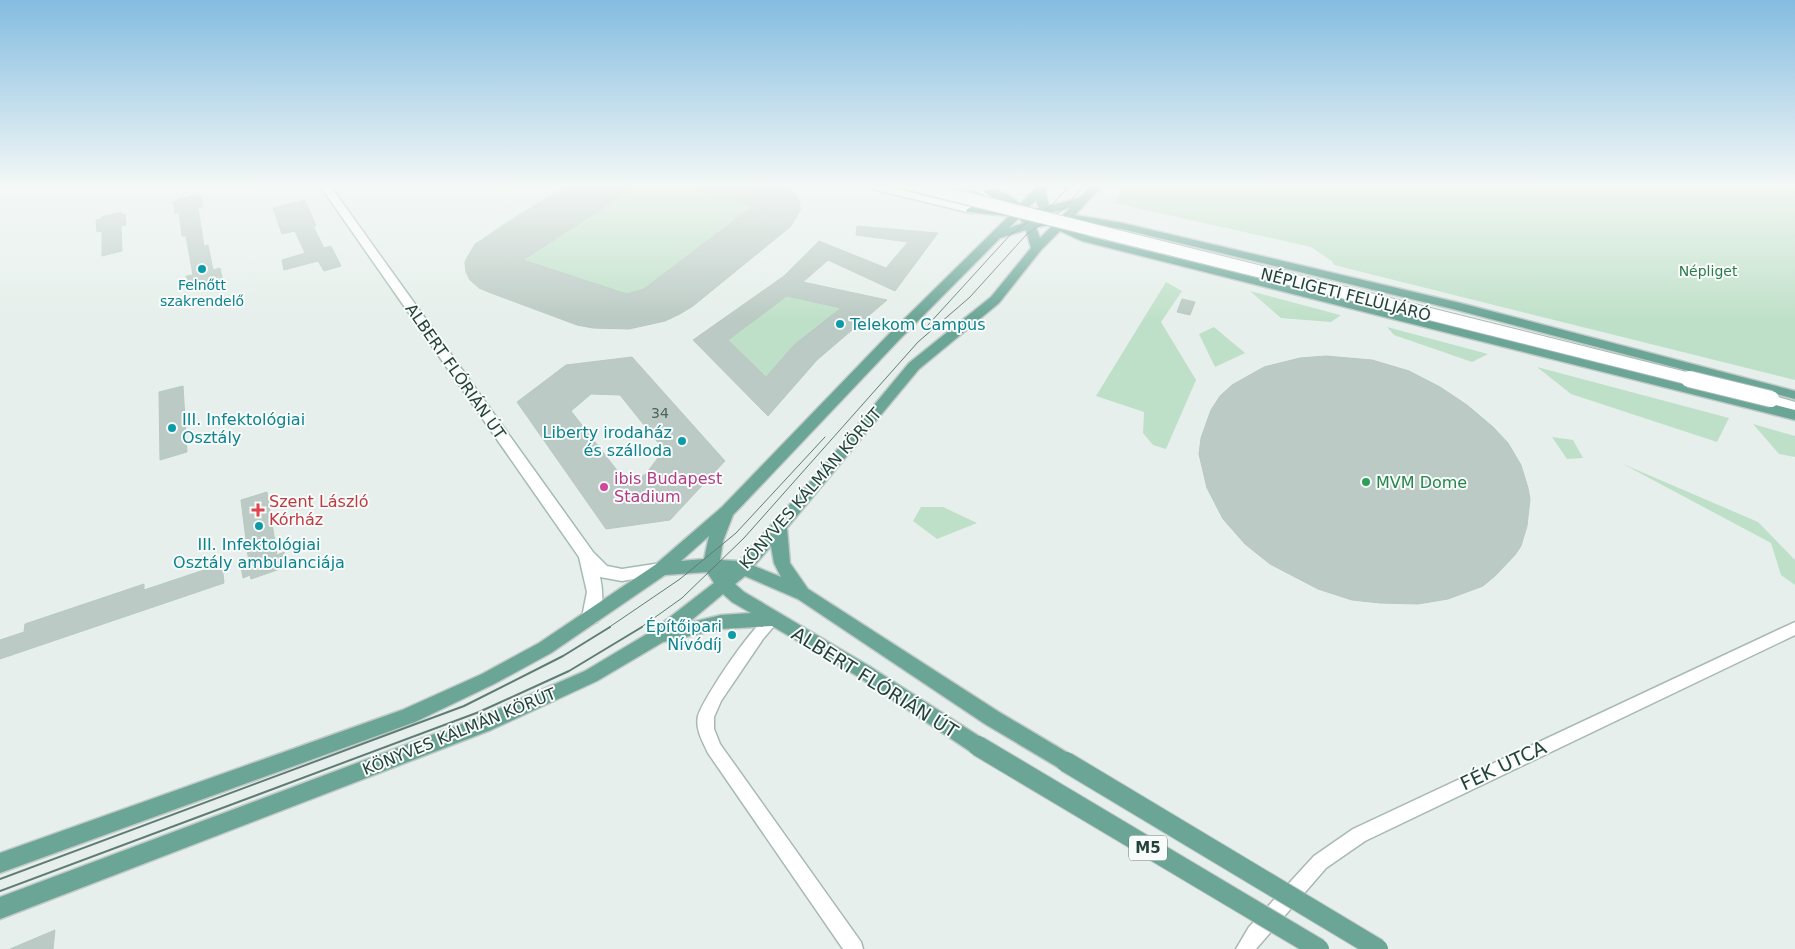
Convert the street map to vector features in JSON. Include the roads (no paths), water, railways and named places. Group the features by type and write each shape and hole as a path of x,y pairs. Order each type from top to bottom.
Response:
{"main road":[{"name":"ALBERT FLÓRIÁN ÚT","path":"357,231 587,556 602,571 622,575 661,569 712,565 742,568 804,594 992,718 1378,949"},
{"path":"991,231 992,240 1009,231"},
{"name":"KÖNYVES KÁLMÁN KÖRÚT","path":"0,863 408,716 488,679 545,648 661,569 728,511 894,337 1001,231"},
{"path":"1032,231 1037,248 1050,243 1086,239"},
{"name":"KÖNYVES KÁLMÁN KÖRÚT","path":"0,908 484,724 591,676 658,636 742,568 779,528 914,366 995,300 1050,231"},
{"path":"1067,231 1086,239 1145,254 1795,416"},
{"name":"NÉPLIGETI FELÜLJÁRÓ","path":"1098,231 1795,406"},
{"path":"1143,231 1456,306 1795,395"},
{"path":"1145,254 1140,243 1143,238 1150,235 1158,235"},
{"path":"1186,263 1206,256 1209,252 1207,247 1202,244"},
{"path":"712,565 711,551 728,511"},
{"name":"M5","path":"779,528 779,556 786,572 804,594"},
{"name":"ALBERT FLÓRIÁN ÚT","path":"587,556 595,592 591,617"},
{"name":"M5","path":"712,565 723,585 738,598 773,619"},
{"name":"ALBERT FLÓRIÁN ÚT","path":"773,619 863,671 978,746 1318,949"},
{"path":"658,636 720,622 773,619"}],"street":[{"name":"ALBERT FLÓRIÁN ÚT","path":"773,619 758,636 709,708 706,717 706,730 714,748 854,949"},
{"name":"FÉK UTCA","path":"1245,949 1320,862 1359,835 1795,628"}],"tram line":[{"path":"928,325 1015,231"},
{"path":"640,628 682,598 744,538 918,342 970,297 1031,231"},
{"path":"608,628 680,579 736,533 825,437"},
{"path":"0,879 464,706 563,656 610,627"},
{"path":"0,891 479,712 569,671 642,627"}],"place":[{"name":"Felnőtt szakrendelő","path":"202,269"},
{"name":"Telekom Campus","path":"840,324"},
{"name":"III. Infektológiai Osztály","path":"172,428"},
{"name":"Liberty irodaház és szálloda","path":"682,441"},
{"name":"MVM Dome","path":"1366,482"},
{"name":"ibis Budapest Stadium","path":"604,487"},
{"name":"Szent László Kórház","path":"258,510"},
{"name":"III. Infektológiai Osztály ambulanciája","path":"259,526"},
{"name":"Építőipari Nívódíj","path":"732,635"}],"park label":[{"name":"Népliget","path":"1708,271"}]}
